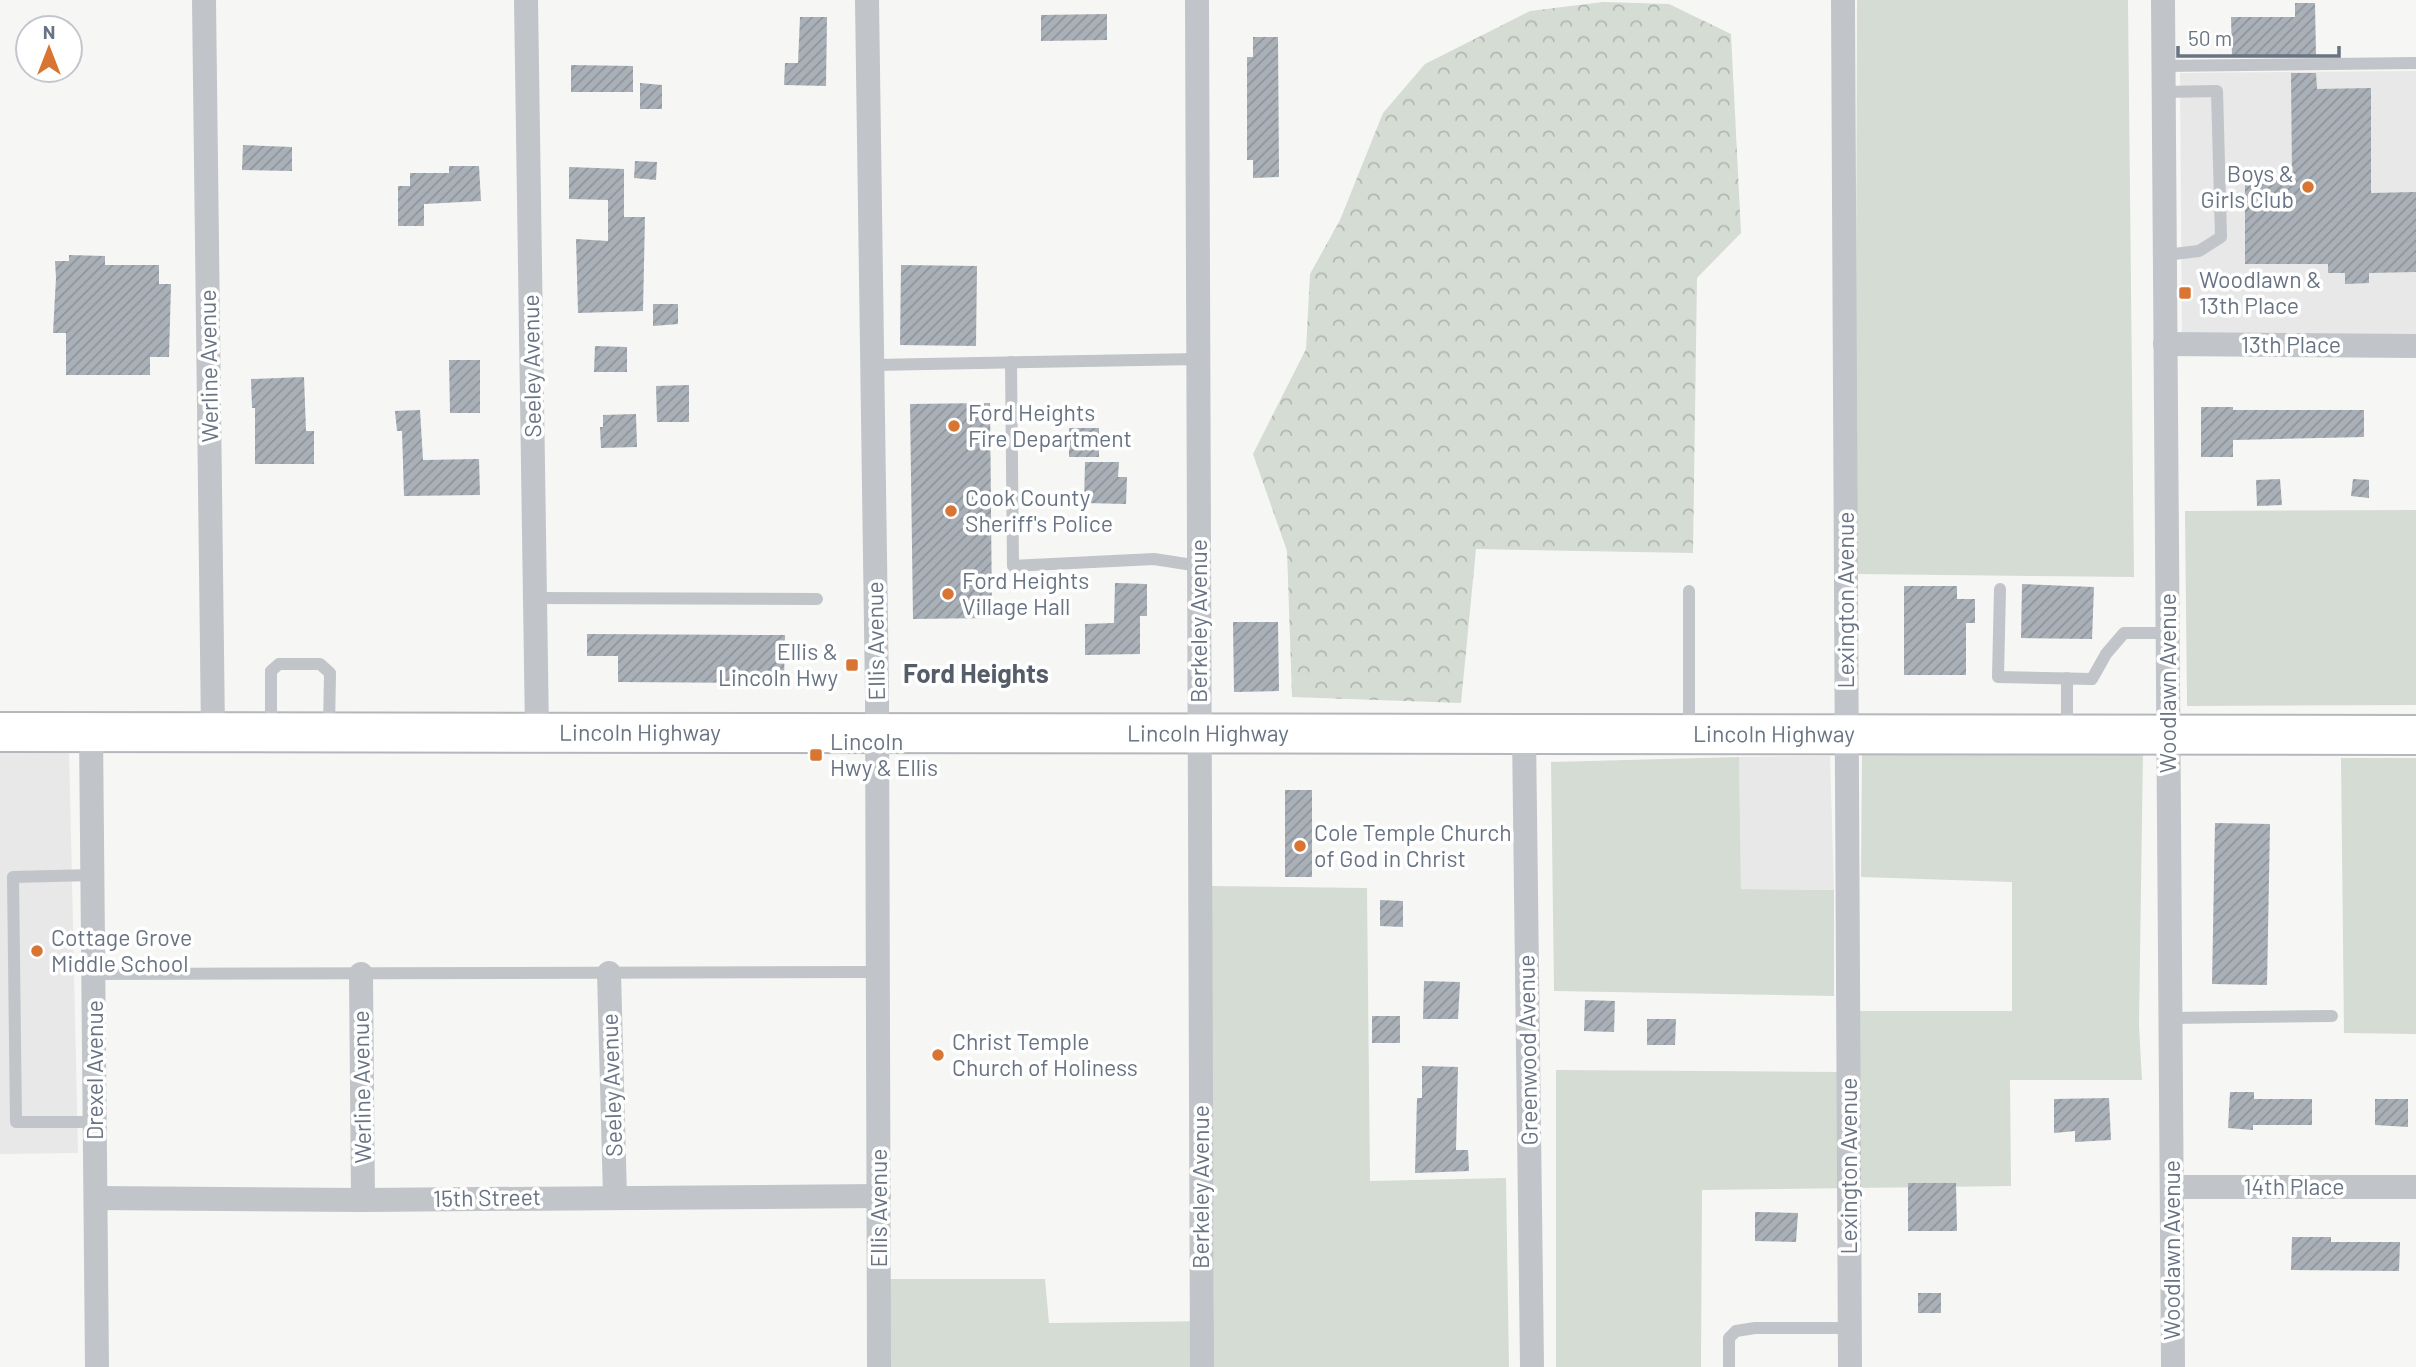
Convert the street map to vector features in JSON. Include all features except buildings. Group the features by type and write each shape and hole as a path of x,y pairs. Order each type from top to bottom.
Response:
{"main road":[{"name":"Lincoln Highway","path":"0,732 2416,735"}],"street":[{"name":"Werline Avenue","path":"204,0 213,732"},
{"name":"Seeley Avenue","path":"526,0 537,732"},
{"name":"Ellis Avenue","path":"867,0 874,365 879,1367"},
{"name":"Berkeley Avenue","path":"1197,0 1202,1367"},
{"name":"Lexington Avenue","path":"1843,0 1850,1367"},
{"name":"Woodlawn Avenue","path":"2163,0 2173,1367"},
{"name":"13th Place","path":"2165,344 2416,346"},
{"name":"Drexel Avenue","path":"91,732 97,1367"},
{"name":"Greenwood Avenue","path":"1524,734 1532,1367"},
{"name":"Seeley Avenue","path":"609,973 615,1197"},
{"name":"Werline Avenue","path":"361,974 363,1200"},
{"name":"14th Place","path":"2172,1187 2416,1187"},
{"name":"15th Street","path":"96,1198 363,1200 879,1196"}],"lane":[{"path":"2163,66 2416,63"},
{"path":"2164,92 2217,91 2221,237 2199,251 2165,255"},
{"path":"874,365 1198,359"},
{"path":"1011,362 1013,566 1154,559 1199,566"},
{"path":"2000,589 1998,677 2092,679 2106,654 2124,633 2168,633"},
{"path":"1689,591 1689,734"},
{"path":"535,598 817,598"},
{"path":"271,732 271,671 279,664 320,664 330,673 329,732"},
{"path":"2067,678 2067,734"},
{"path":"93,875 13,877 16,1122 95,1122"},
{"path":"94,974 878,972"},
{"path":"2171,1018 2332,1016"},
{"path":"1729,1367 1729,1338 1736,1331 1755,1328 1850,1328"}],"shaded area":[{"path":"2416,71 2416,336 2182,338 2180,73"},
{"name":"Cottage Grove Middle School","path":"0,748 69,748 78,1153 0,1154"},
{"path":"1830,756 1834,890 1741,889 1739,757"}],"green space":[{"path":"1857,0 2128,0 2134,577 1855,574"},
{"path":"1603,2 1669,4 1731,34 1741,233 1697,278 1693,553 1476,549 1461,703 1292,697 1287,551 1253,454 1306,349 1310,274 1340,220 1383,113 1425,64 1530,11"},
{"path":"2416,510 2416,705 2187,706 2185,511"},
{"path":"2143,751 2139,1026 2142,1080 2010,1080 2011,1186 1702,1190 1701,1367 1556,1367 1556,1070 1840,1072 1837,1011 2012,1011 2012,882 1861,877 1862,752"},
{"path":"1739,757 1741,889 1834,890 1834,996 1554,991 1551,762"},
{"path":"2341,758 2416,758 2416,1034 2344,1033"},
{"path":"1211,886 1367,888 1370,1181 1506,1178 1509,1367 891,1367 888,1279 1045,1279 1049,1323 1214,1321"}],"place":[{"name":"Boys & Girls Club","path":"2308,187"},
{"name":"Woodlawn & 13th Place","path":"2185,293"},
{"name":"Ford Heights Fire Department","path":"954,426"},
{"name":"Cook County Sheriff's Police","path":"951,511"},
{"name":"Ford Heights Village Hall","path":"948,594"},
{"name":"Ellis & Lincoln Hwy","path":"852,665"},
{"name":"Lincoln Hwy & Ellis","path":"816,755"},
{"name":"Cole Temple Church of God in Christ","path":"1300,846"},
{"name":"Cottage Grove Middle School","path":"37,951"},
{"name":"Christ Temple Church of Holiness","path":"938,1055"}],"district":[{"name":"Ford Heights","path":"976,674"}]}
